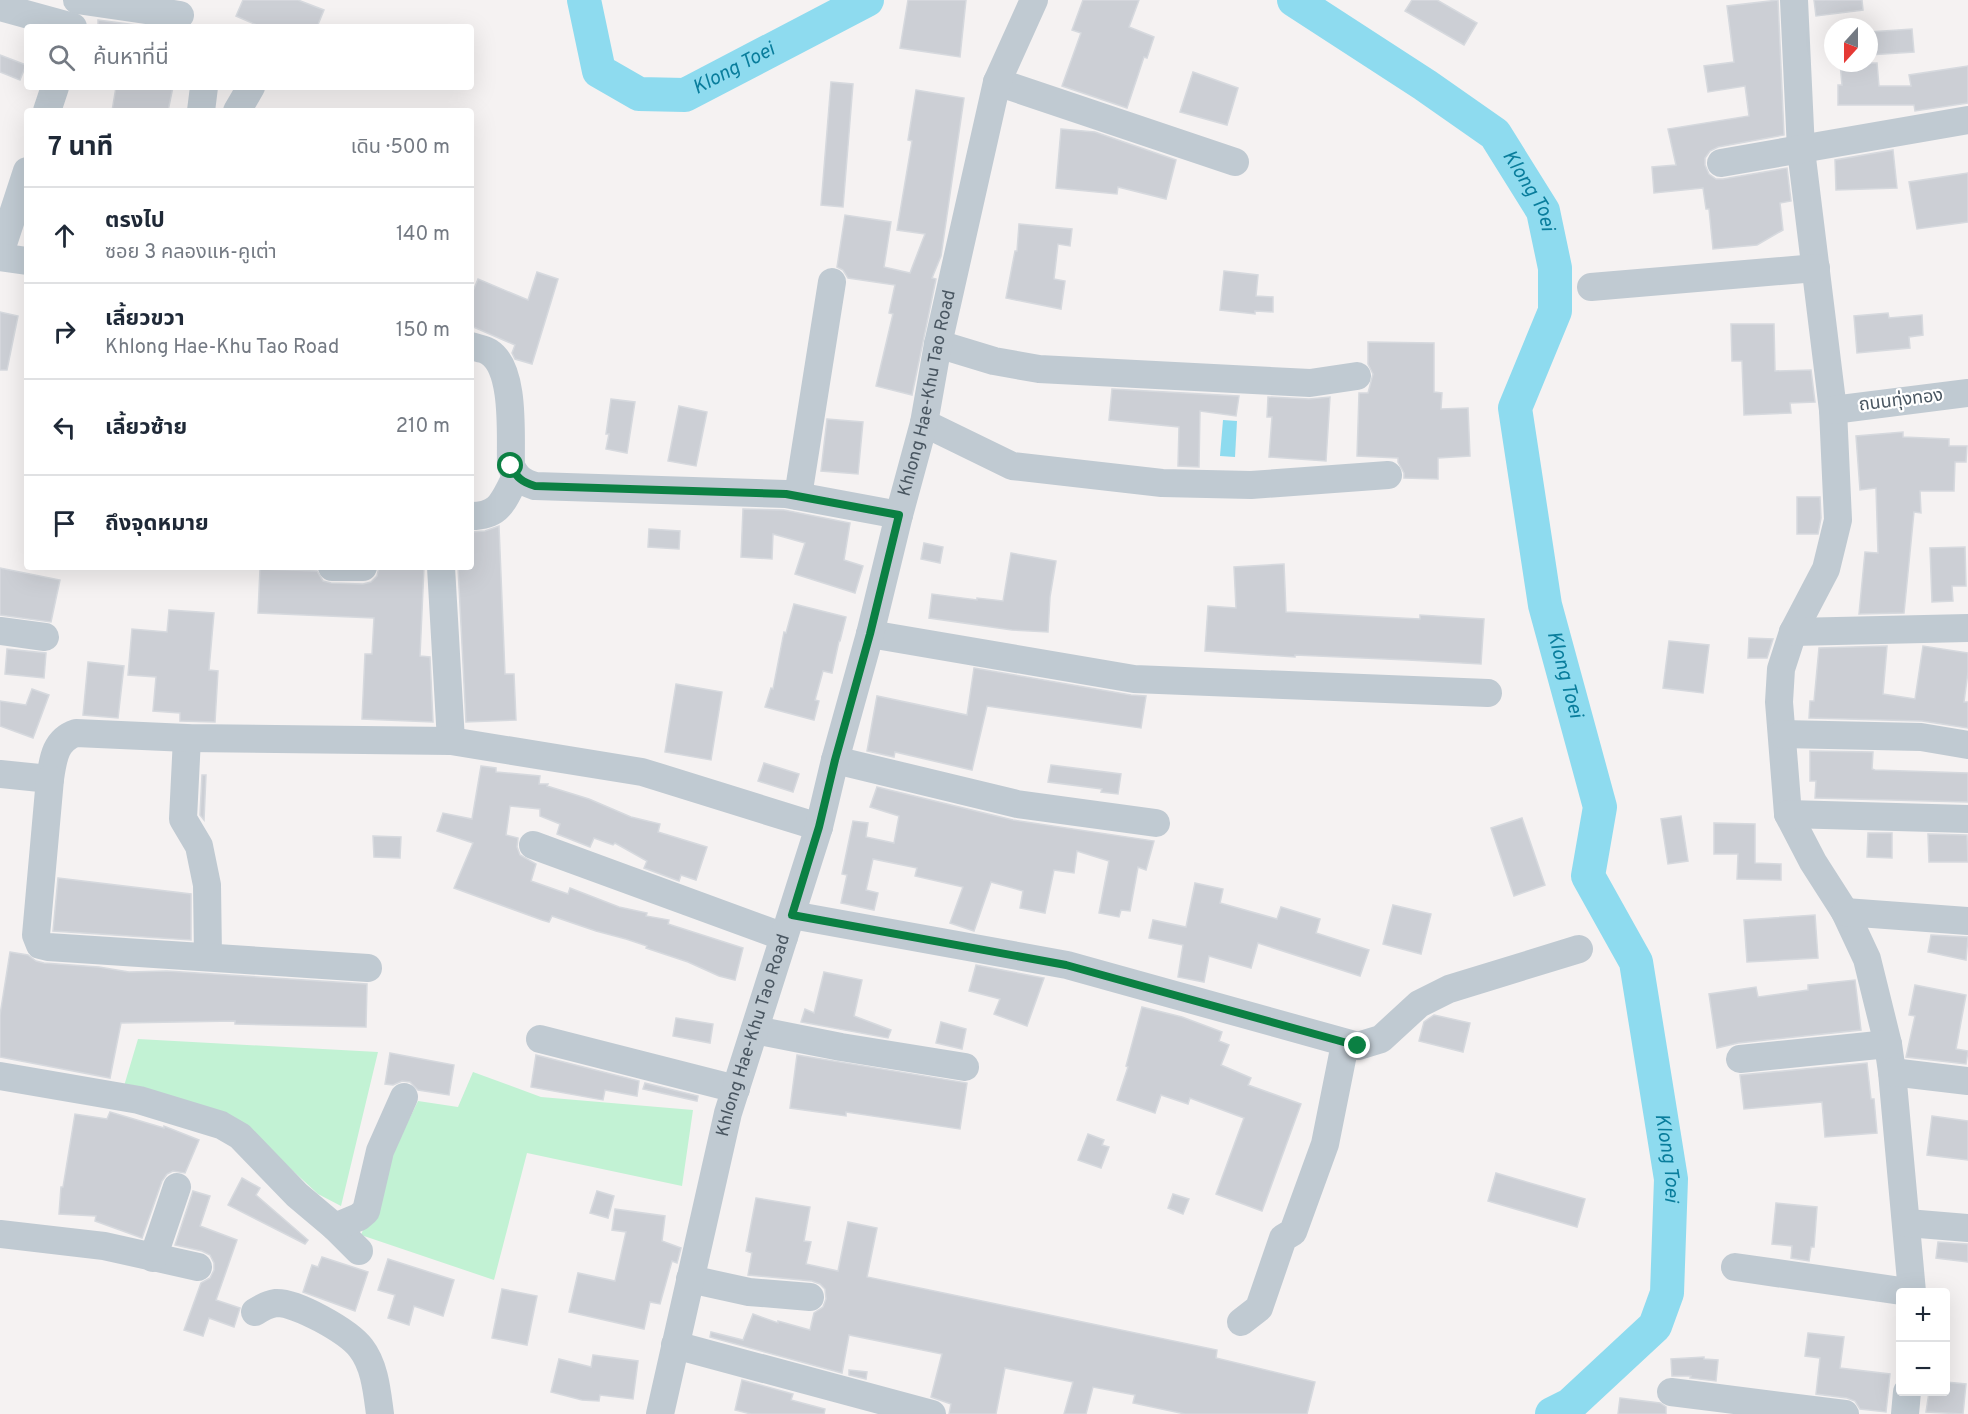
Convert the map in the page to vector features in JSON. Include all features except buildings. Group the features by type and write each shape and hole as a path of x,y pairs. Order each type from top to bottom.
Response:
{"street":[{"path":"74,24 76,0 180,15"},
{"name":"Khlong Hae-Khu Tao Road","path":"660,1414 728,1113 819,827 924,423 938,344 997,82 1034,0"},
{"path":"1794,0 1801,150 1833,410 1838,520 1826,569 1793,632 1781,669 1779,702 1788,814 1813,862 1845,912 1867,959 1888,1044 1892,1072 1907,1223 1910,1288"},
{"path":"0,7 63,24"},
{"path":"997,82 1235,162"},
{"path":"48,108 54,90"},
{"path":"201,108 204,90"},
{"path":"239,108 248,90"},
{"path":"1721,164 1968,120"},
{"path":"0,253 24,180"},
{"path":"0,257 24,261"},
{"path":"1591,287 1816,268"},
{"path":"798,496 832,282"},
{"path":"938,344 994,361 1039,369 1310,383 1357,376"},
{"path":"474,347 490,352 502,369 509,389 511,466 516,477 524,482 535,486 786,494 899,515"},
{"name":"ถนนทุ่งทอง","path":"1833,410 1968,393"},
{"path":"924,423 1012,466 1162,483 1251,484 1388,475"},
{"path":"474,516 484,516 501,506 516,477"},
{"path":"441,570 451,741"},
{"path":"1793,632 1968,628"},
{"path":"0,631 45,637"},
{"path":"870,634 1134,679 1488,693"},
{"path":"368,968 40,945 36,935 50,779 60,742 66,736 76,733 187,738 451,741 642,772 819,827"},
{"path":"1782,734 1921,737 1968,745"},
{"path":"187,738 183,819 199,846 207,885 208,957"},
{"path":"835,760 1017,804 1156,823"},
{"path":"0,774 50,779"},
{"path":"1788,814 1968,819"},
{"path":"533,845 788,926 1066,965 1358,1046 1381,1039 1419,1004 1449,989 1579,949"},
{"path":"1845,912 1968,921"},
{"path":"755,1030 841,1047 965,1067"},
{"path":"540,1039 736,1089"},
{"path":"1241,1322 1259,1308 1283,1238 1293,1232 1324,1144 1345,1044"},
{"path":"1740,1059 1888,1044"},
{"path":"1892,1072 1968,1081"},
{"path":"0,1076 139,1100 220,1125 240,1136 297,1195 359,1251"},
{"path":"335,1227 359,1217 366,1211 380,1150 404,1096"},
{"path":"153,1258 177,1187"},
{"path":"1907,1223 1968,1228"},
{"path":"0,1234 104,1246 198,1268"},
{"path":"1735,1267 1896,1291"},
{"path":"690,1279 749,1292 810,1298"},
{"path":"255,1312 268,1305 278,1303 290,1305 349,1336 361,1347 370,1364 380,1414"},
{"path":"675,1345 932,1414"},
{"path":"1671,1392 1845,1414"},
{"path":"1905,1414 1907,1396"}],"green space":[{"path":"138,1039 378,1052 341,1206 318,1194 236,1118 124,1086"},
{"path":"473,1072 541,1097 693,1110 682,1186 527,1153 494,1280 361,1235 393,1152 418,1101 458,1107"}],"water":[{"path":"1223,420 1237,421 1235,457 1220,456"}],"waterway":[{"name":"Klong Toei","path":"584,0 599,71 639,94 685,95 867,0"},
{"name":"Klong Toei","path":"1294,0 1425,85 1495,134 1543,211 1555,268 1555,311 1515,408 1545,605 1600,807 1588,876 1636,962 1671,1179 1667,1293 1655,1326 1570,1405 1552,1414"}],"route":[{"path":"511,466 516,477 535,486 786,494 899,515 819,827 792,915 1066,965 1358,1046"}]}
